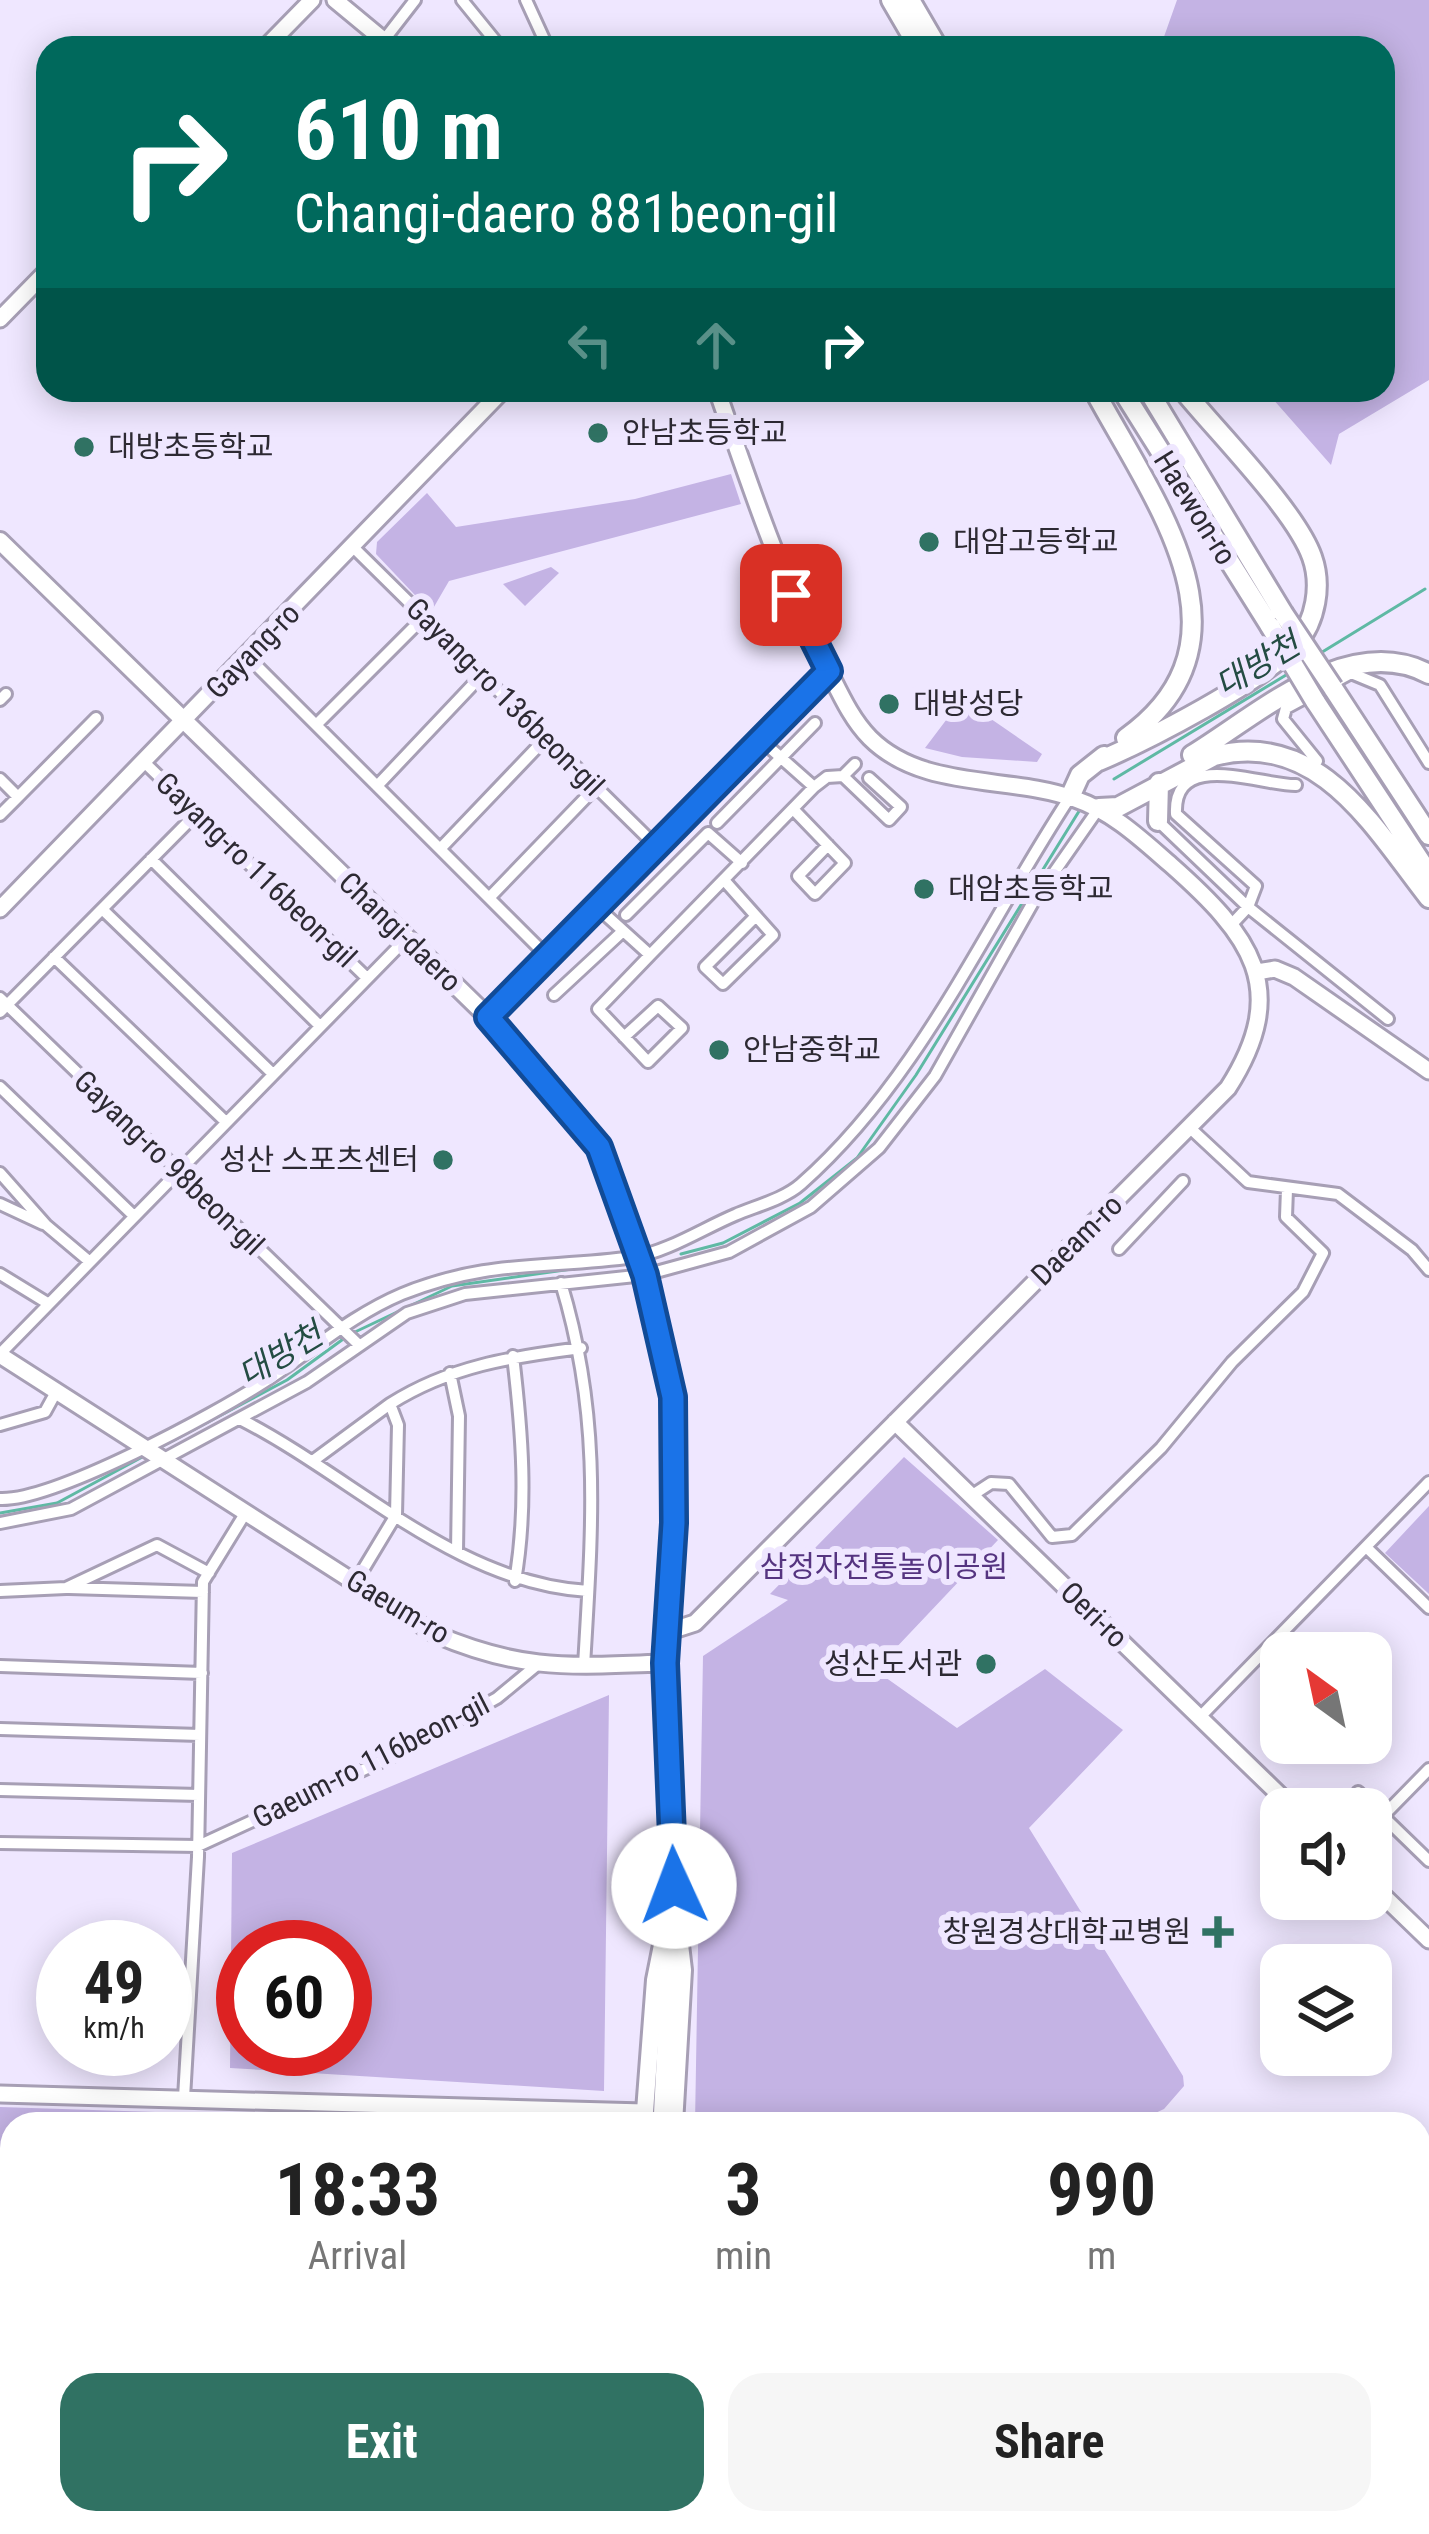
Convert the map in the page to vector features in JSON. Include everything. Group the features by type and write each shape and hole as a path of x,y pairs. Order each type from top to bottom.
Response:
{"highway":[{"path":"891,0 912,36"},
{"path":"910,0 931,36"},
{"path":"1070,797 1080,775 1168,700 1188,658 1194,617 1177,549 1100,402"},
{"name":"Haewon-ro","path":"1130,402 1276,620"},
{"name":"Haewon-ro","path":"1155,402 1276,620"},
{"path":"1099,761 1265,668 1295,645 1317,596 1313,558 1298,530 1193,402"},
{"path":"1276,620 1333,688 1429,835"},
{"path":"1276,620 1316,701 1429,874"},
{"path":"1099,808 1329,672 1368,660 1394,659 1429,674"},
{"path":"1099,808 1118,807 1159,783 1231,752 1297,758 1341,786 1429,898"},
{"path":"1158,821 1159,783"}],"main road":[{"name":"Changi-daero","path":"0,541 488,1017 599,1147 645,1275 673,1397 674,1523 665,1663 674,1886"},
{"path":"644,2112 655,1980 674,1886"},
{"path":"674,1886 683,1970 675,2112"}],"street":[{"path":"278,36 312,0"},
{"path":"335,0 379,36"},
{"path":"394,36 415,0"},
{"path":"462,0 491,36"},
{"path":"526,0 542,36"},
{"path":"0,320 36,282"},
{"name":"Gayang-ro","path":"0,910 492,402"},
{"path":"0,1522 71,1509 262,1384 339,1326 458,1273 526,1262 638,1256 796,1189 857,1129 911,1058 1005,895 1070,797 1018,782 945,777 894,756 856,721 775,560 722,402"},
{"name":"Gayang-ro 136beon-gil","path":"353,547 657,847"},
{"path":"316,725 424,617"},
{"path":"248,657 549,958"},
{"path":"488,1017 829,671"},
{"path":"1317,761 1292,735 1283,719 1286,707 1351,673 1380,685 1429,763"},
{"path":"377,786 482,675"},
{"path":"0,815 96,718"},
{"path":"717,823 815,723"},
{"path":"440,849 546,738"},
{"path":"761,740 814,788"},
{"name":"Gayang-ro 116beon-gil","path":"145,763 368,978"},
{"path":"624,1037 658,1006 682,1028 648,1062 624,1037 598,1009 814,788 827,777 843,776 855,764"},
{"path":"1233,923 1249,907 1256,886 1176,814 1177,796 1186,784 1210,774 1296,785"},
{"path":"843,776 889,820 901,807 869,778"},
{"path":"0,779 18,797"},
{"path":"489,898 596,787"},
{"name":"Daeam-ro","path":"667,1632 695,1623 1228,1088 1248,1056 1259,1030 1257,972 1233,923 1099,808 1070,797"},
{"path":"0,1499 60,1489 240,1419 307,1382 357,1343 407,1313 465,1294 645,1275 729,1252 811,1207 879,1148 935,1076 1032,904 1099,808"},
{"path":"794,810 829,845 845,863 815,895 798,876 829,845"},
{"path":"2,1005 196,812"},
{"path":"1158,821 1249,907 1388,1018"},
{"path":"626,916 708,833 742,863"},
{"path":"151,859 320,1026"},
{"path":"724,880 773,935 723,984 705,967 756,916"},
{"path":"598,908 650,955"},
{"path":"102,909 273,1074"},
{"path":"554,994 623,931"},
{"path":"0,1355 406,939"},
{"path":"54,957 226,1122"},
{"path":"1257,972 1275,969 1294,977 1429,1071"},
{"name":"Gayang-ro 98beon-gil","path":"2,1005 357,1343"},
{"path":"911,1058 935,1076"},
{"path":"0,1087 134,1216"},
{"path":"1189,1126 1248,1182 1338,1194 1412,1250 1429,1270"},
{"path":"0,1173 46,1225 90,1262"},
{"path":"1119,1249 1183,1181"},
{"path":"796,1189 811,1207"},
{"path":"971,1496 991,1483 1009,1484 1052,1537 1072,1535 1161,1448 1232,1362 1304,1292 1323,1253 1286,1217 1287,1189"},
{"path":"0,1204 46,1225"},
{"path":"0,1274 49,1304"},
{"path":"561,1282 580,1348 592,1426 584,1666"},
{"path":"314,1460 390,1404 449,1373 513,1356 580,1348"},
{"name":"Gaeum-ro","path":"0,1355 436,1634 491,1658 536,1665 665,1663"},
{"path":"513,1356 524,1452 523,1535 515,1581"},
{"path":"449,1373 459,1416 458,1552"},
{"path":"0,1425 45,1412 56,1392"},
{"path":"355,1583 396,1515 398,1425 390,1404"},
{"path":"240,1419 458,1552 515,1581 588,1591"},
{"name":"Oeri-ro","path":"895,1422 1272,1788"},
{"path":"1199,1717 1429,1482"},
{"path":"184,2098 200,1795 203,1592 209,1573 246,1513"},
{"path":"66,1588 158,1545 209,1573"},
{"path":"1366,1547 1429,1608"},
{"path":"0,1591 203,1592"},
{"name":"Gaeum-ro 116beon-gil","path":"198,1846 389,1758 497,1698 536,1665"},
{"path":"0,1666 202,1673"},
{"path":"0,1729 200,1735"},
{"path":"1392,1807 1429,1769"},
{"path":"0,1790 200,1795"},
{"path":"1392,1825 1429,1861"},
{"path":"0,1844 198,1846"},
{"name":"Changi-daero","path":"662,2112 674,1886"},
{"path":"1392,1903 1428,1936"},
{"path":"0,2094 506,2112"}],"green space":[{"path":"1177,0 1429,0 1429,380 1395,400 1395,36 1164,36"},
{"path":"1276,402 1392,402 1339,434 1331,465"},
{"path":"731,474 741,504 449,581 431,612 376,554 377,542 427,493 456,527 635,499"},
{"path":"551,567 559,573 525,606 503,584"},
{"path":"962,699 1042,754 1037,762 962,757 925,748"},
{"name":"삼정자전통놀이공원","path":"904,1457 998,1540 875,1670 957,1728 1045,1669 1123,1730 1029,1828 1183,2076 1184,2086 1164,2109 695,2112 703,1656 788,1600 770,1594"},
{"path":"1429,1506 1429,1594 1385,1553"},
{"path":"609,1695 604,2091 360,2076 372,2076 372,1920 231,1920 232,1853"},
{"path":"0,2107 156,2112 0,2112"}],"waterway":[{"name":"대방천","path":"1319,654 1425,589"},
{"name":"대방천","path":"1114,779 1291,672"},
{"name":"대방천","path":"681,1254 723,1243 800,1203 857,1158 916,1075 1081,808"},
{"name":"대방천","path":"355,1332 452,1286 579,1268"},
{"name":"대방천","path":"159,1448 287,1380 346,1337"},
{"name":"대방천","path":"0,1513 57,1503 146,1455"}],"place":[{"name":"안남초등학교","path":"598,433"},
{"name":"대방초등학교","path":"84,447"},
{"name":"대암고등학교","path":"929,542"},
{"name":"대방성당","path":"889,704"},
{"name":"대암초등학교","path":"924,889"},
{"name":"안남중학교","path":"719,1050"},
{"name":"성산 스포츠센터","path":"443,1160"},
{"name":"성산도서관","path":"986,1664"},
{"name":"창원경상대학교병원","path":"1218,1932"}],"route":[{"path":"674,1886 665,1663 674,1523 673,1397 645,1275 599,1147 488,1017 829,671 791,595"}]}
